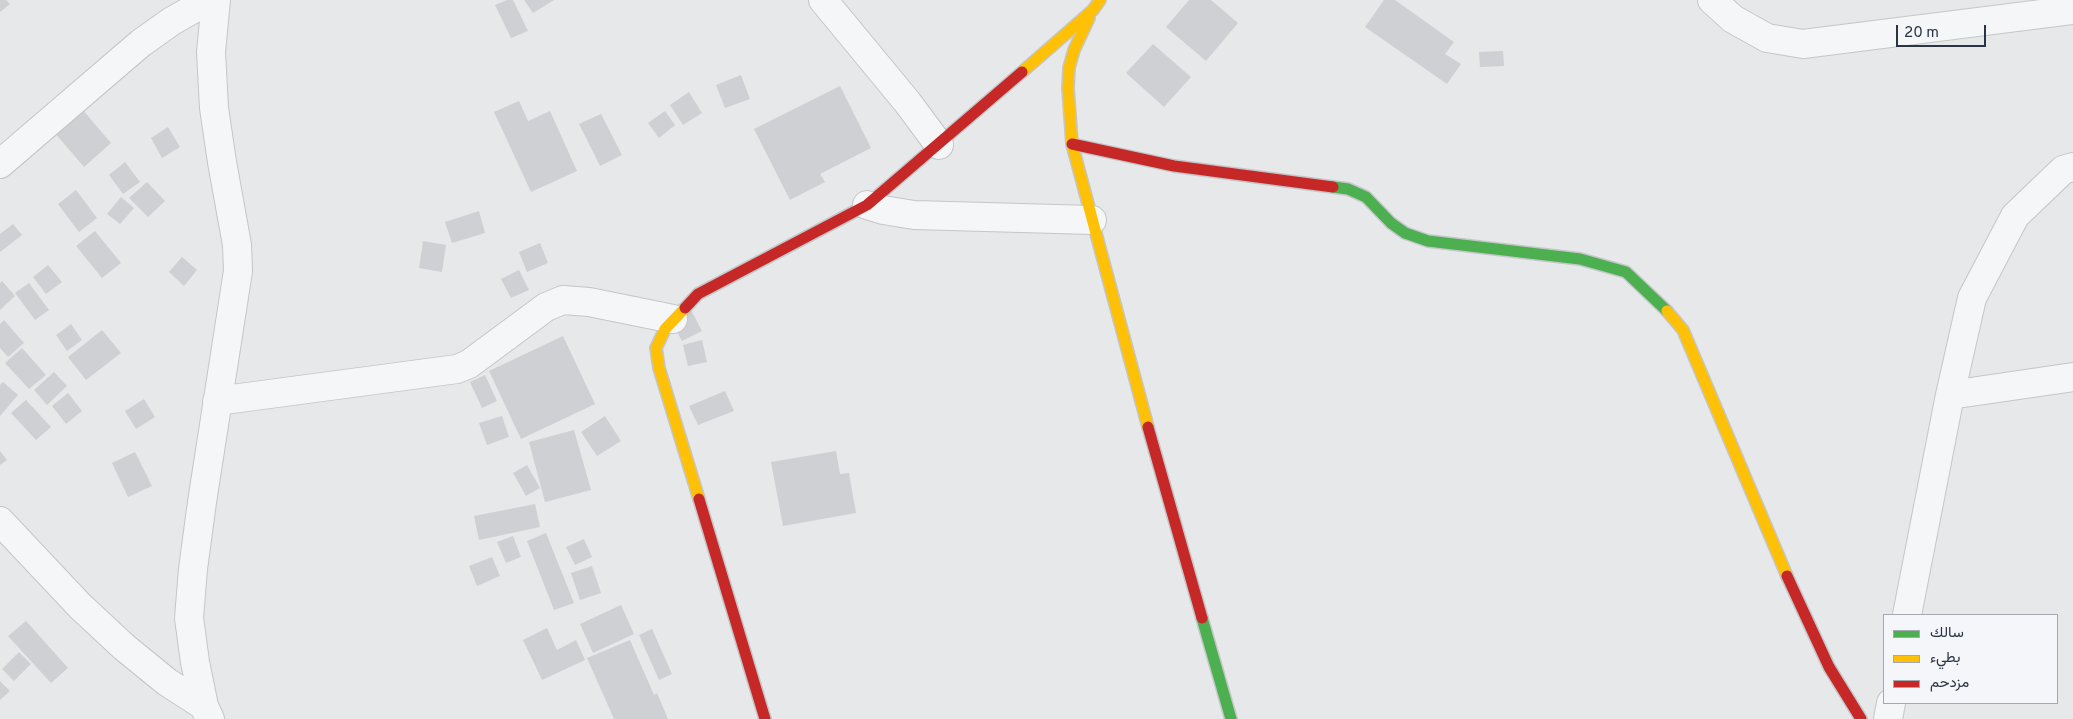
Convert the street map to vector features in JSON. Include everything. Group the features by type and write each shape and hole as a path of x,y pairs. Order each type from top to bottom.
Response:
{"street":[{"path":"0,164 141,43 172,21 209,0"},
{"path":"207,712 195,662 189,618 193,569 238,271 237,245 214,108 211,52 216,0"},
{"path":"823,0 908,103 939,145"},
{"path":"1100,0 1093,10 1074,50 1069,68 1068,88 1072,144 1177,532 1232,719"},
{"path":"1712,0 1733,19 1767,38 1803,44 2073,10"},
{"path":"765,719 657,358 657,343 673,319 698,294 867,204 939,145 1093,10"},
{"path":"1072,144 1174,166 1348,189 1366,197 1405,233 1428,241 1580,259 1626,272 1661,304 1683,330 1724,424 1770,540 1829,667 1861,719"},
{"path":"1908,614 1950,395 1972,298 2015,216 2063,170 2073,167"},
{"path":"867,204 883,210 914,215 1092,220"},
{"path":"217,401 457,369 469,364 546,307 563,300 617,307 673,319"},
{"path":"1950,395 2073,377"},
{"path":"0,521 80,606 124,647 207,712"},
{"path":"1888,719 1891,704"}],"building":[{"path":"0,0 6,0 10,4 0,12"},
{"path":"507,0 513,0 528,31 511,38 495,5"},
{"path":"524,0 554,0 533,13"},
{"path":"1189,0 1211,0 1238,23 1206,61 1166,27"},
{"path":"1384,0 1395,0 1454,42 1445,54 1461,64 1447,84 1365,27"},
{"path":"1153,44 1191,77 1164,107 1126,73"},
{"path":"1503,51 1504,66 1480,67 1479,52"},
{"path":"741,75 750,99 725,108 716,85"},
{"path":"840,86 871,148 820,174 825,182 790,200 754,129"},
{"path":"689,92 702,113 683,125 670,105"},
{"path":"519,101 528,121 550,111 577,171 531,192 494,112"},
{"path":"81,108 111,143 84,167 54,132"},
{"path":"665,111 675,125 659,138 648,123"},
{"path":"601,114 622,155 600,166 579,124"},
{"path":"168,127 180,147 162,158 151,138"},
{"path":"125,162 140,182 123,194 109,175"},
{"path":"147,182 165,201 148,217 129,198"},
{"path":"76,190 97,218 79,232 58,204"},
{"path":"121,197 134,208 120,224 107,214"},
{"path":"479,211 485,233 452,243 445,222"},
{"path":"13,224 22,235 0,252 0,234"},
{"path":"95,231 121,263 102,278 76,246"},
{"path":"423,241 446,245 442,272 419,268"},
{"path":"540,243 548,263 527,272 519,252"},
{"path":"182,257 197,270 184,286 169,272"},
{"path":"48,265 62,282 46,294 33,277"},
{"path":"519,270 529,290 511,298 501,279"},
{"path":"2,281 15,296 0,310 0,283"},
{"path":"29,283 49,310 35,320 15,293"},
{"path":"691,310 702,331 682,341 671,320"},
{"path":"4,320 24,343 8,357 0,348 0,324"},
{"path":"71,324 82,340 67,351 56,335"},
{"path":"102,330 121,353 86,380 68,357"},
{"path":"563,336 595,404 521,439 489,371"},
{"path":"702,340 707,362 688,366 683,345"},
{"path":"22,348 46,375 29,389 5,363"},
{"path":"54,372 67,386 47,405 34,390"},
{"path":"485,375 497,401 482,408 470,382"},
{"path":"3,382 18,395 0,416 0,385"},
{"path":"725,391 734,411 698,425 689,406"},
{"path":"68,393 82,411 66,424 52,406"},
{"path":"144,399 155,417 136,429 125,411"},
{"path":"26,400 51,427 36,440 11,413"},
{"path":"502,416 509,437 487,445 479,423"},
{"path":"605,416 621,441 597,456 581,432"},
{"path":"574,430 591,490 545,502 529,442"},
{"path":"0,451 7,460 0,465"},
{"path":"836,451 840,474 849,473 856,513 783,526 771,462"},
{"path":"135,452 152,486 128,497 112,463"},
{"path":"527,465 540,488 526,496 513,473"},
{"path":"535,504 540,527 479,540 474,516"},
{"path":"546,533 574,603 554,610 527,541"},
{"path":"513,536 521,557 506,563 497,542"},
{"path":"584,539 592,557 575,565 566,547"},
{"path":"492,557 500,576 477,586 469,566"},
{"path":"592,566 601,593 580,600 571,573"},
{"path":"621,605 634,634 593,653 580,624"},
{"path":"26,621 68,668 51,683 8,636"},
{"path":"547,628 557,650 576,640 585,660 542,680 523,640"},
{"path":"652,629 672,674 659,680 639,635"},
{"path":"630,640 654,695 657,693 668,719 614,719 587,658"},
{"path":"19,652 31,664 14,681 2,669"},
{"path":"0,681 10,691 0,700"}],"traffic: fast":[{"path":"1333,187 1348,189 1366,197 1391,223 1405,233 1428,241 1580,259 1626,272 1667,311"},
{"path":"1202,618 1231,719"}],"traffic: slow":[{"path":"1022,72 1093,10 1100,0"},
{"path":"1089,18 1074,50 1069,68 1068,88 1072,144 1148,427"},
{"path":"685,308 665,329 656,348 659,368 699,499"},
{"path":"1667,311 1683,330 1787,576"}],"traffic: jam":[{"path":"685,308 698,294 867,205 1022,72"},
{"path":"1072,144 1174,166 1333,187"},
{"path":"1148,427 1202,618"},
{"path":"699,499 765,719"},
{"path":"1787,576 1829,667 1861,719"}]}
